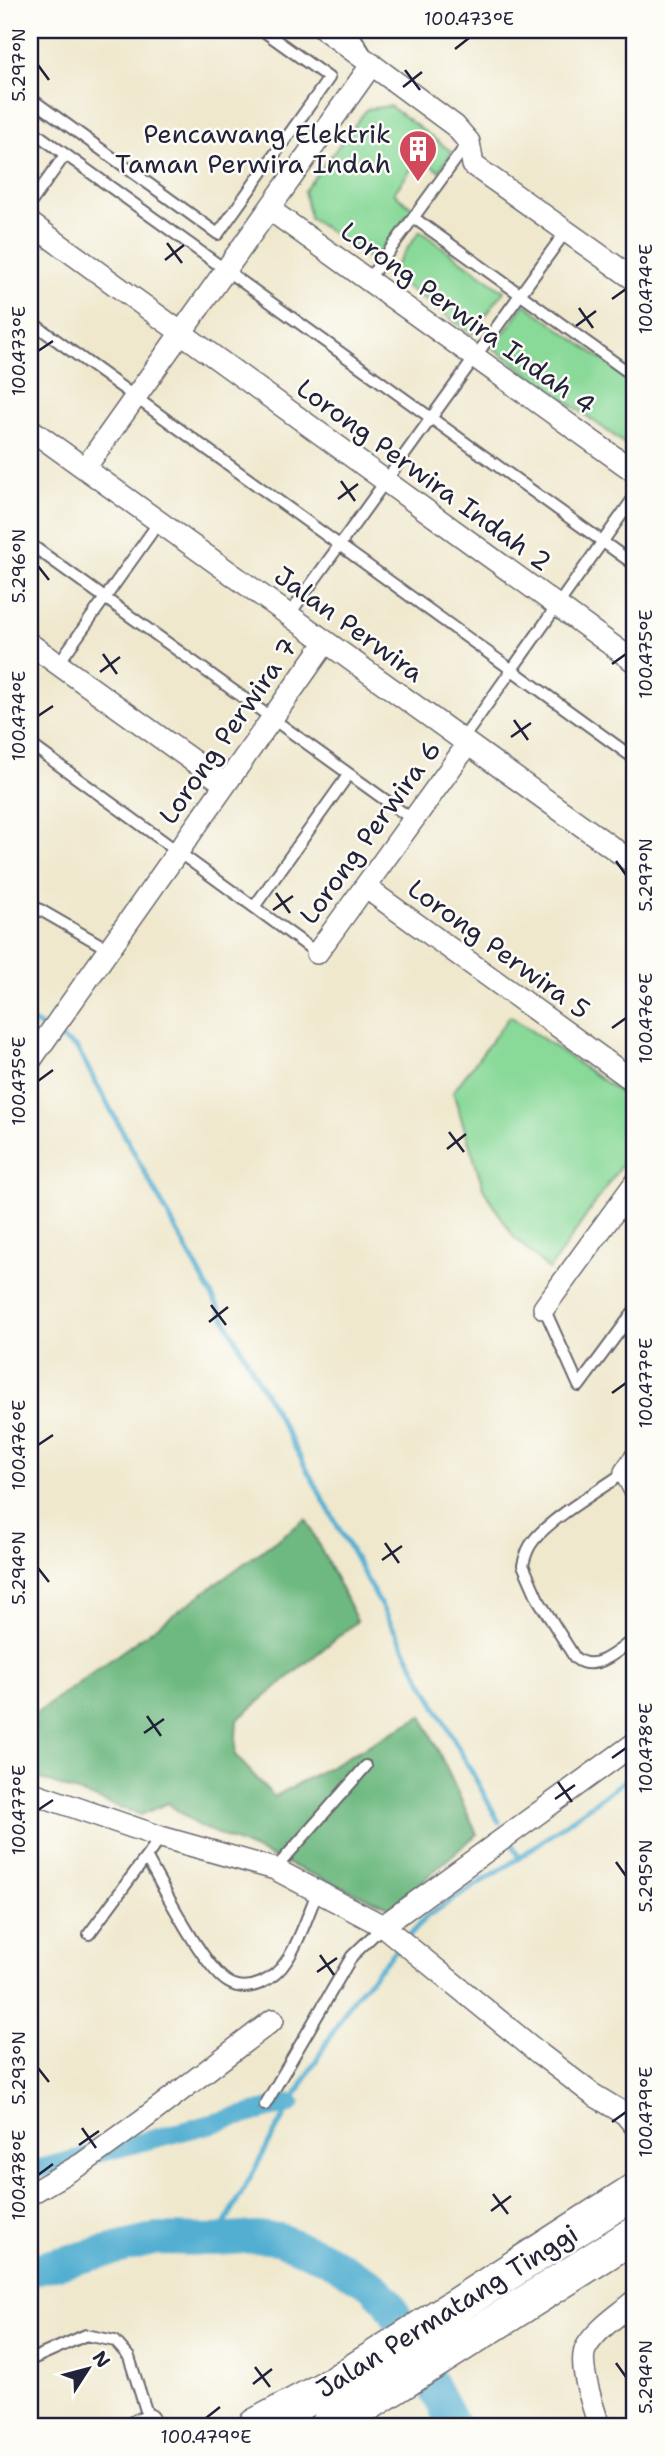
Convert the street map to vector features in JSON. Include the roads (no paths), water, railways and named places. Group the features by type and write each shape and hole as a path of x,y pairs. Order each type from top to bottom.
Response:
{"highway":[{"name":"Jalan Permatang Tinggi","path":"256,2426 336,2383 635,2191"},
{"name":"Jalan Permatang Tinggi","path":"341,2419 635,2234"}],"street":[{"path":"325,30 455,126 469,142 473,165 635,280"},
{"path":"85,468 372,64"},
{"name":"Lorong Perwira Indah 4","path":"269,209 635,472"},
{"name":"Lorong Perwira Indah 2","path":"30,223 635,662"},
{"name":"Jalan Perwira","path":"30,429 465,742 634,860"},
{"name":"Lorong Perwira 7","path":"36,1045 65,1010 326,642"},
{"path":"30,645 225,784"},
{"name":"Lorong Perwira 6","path":"317,953 413,820 465,742"},
{"name":"Lorong Perwira 5","path":"365,887 635,1082"},
{"path":"544,1308 635,1182"},
{"path":"390,1931 635,1743"},
{"path":"30,1792 160,1837 275,1869 318,1891 390,1931 592,2094 632,2114"},
{"path":"30,2194 83,2163 274,2020"},
{"path":"599,2426 583,2364 585,2348 599,2331 635,2301"}],"lane":[{"path":"30,98 218,233 329,78 262,30"},
{"path":"351,30 372,64"},
{"path":"30,130 635,565"},
{"path":"368,280 469,142"},
{"path":"30,204 65,155"},
{"path":"414,218 635,377"},
{"path":"289,615 566,231"},
{"path":"30,321 635,759"},
{"path":"465,742 512,670 635,496"},
{"path":"58,664 159,522"},
{"path":"30,544 413,820"},
{"path":"30,744 317,953"},
{"path":"254,907 349,774"},
{"path":"30,904 108,949"},
{"path":"544,1308 579,1386 635,1310"},
{"path":"632,1474 551,1524 535,1539 523,1565 538,1599 575,1658 581,1663 588,1665 612,1656 635,1638"},
{"path":"275,1869 366,1766"},
{"path":"89,1934 160,1837"},
{"path":"146,1857 211,1967 229,1983 248,1988 269,1978 287,1961 318,1891"},
{"path":"265,2105 352,1956 390,1931"},
{"path":"30,2360 86,2335 115,2341 129,2357 142,2423"}],"waterway":[{"path":"30,1020 47,1030"},
{"path":"55,1035 77,1048 499,1822"},
{"path":"406,1939 426,1917 519,1858 635,1773"},
{"path":"512,1844 519,1858"},
{"path":"216,2240 291,2103 353,1998 400,1946"},
{"path":"30,2171 291,2103"},
{"path":"30,2270 157,2239 279,2239 322,2256 372,2285 388,2301 454,2426"}],"place":[{"name":"Pencawang Elektrik Taman Perwira Indah","path":"418,183"}]}
